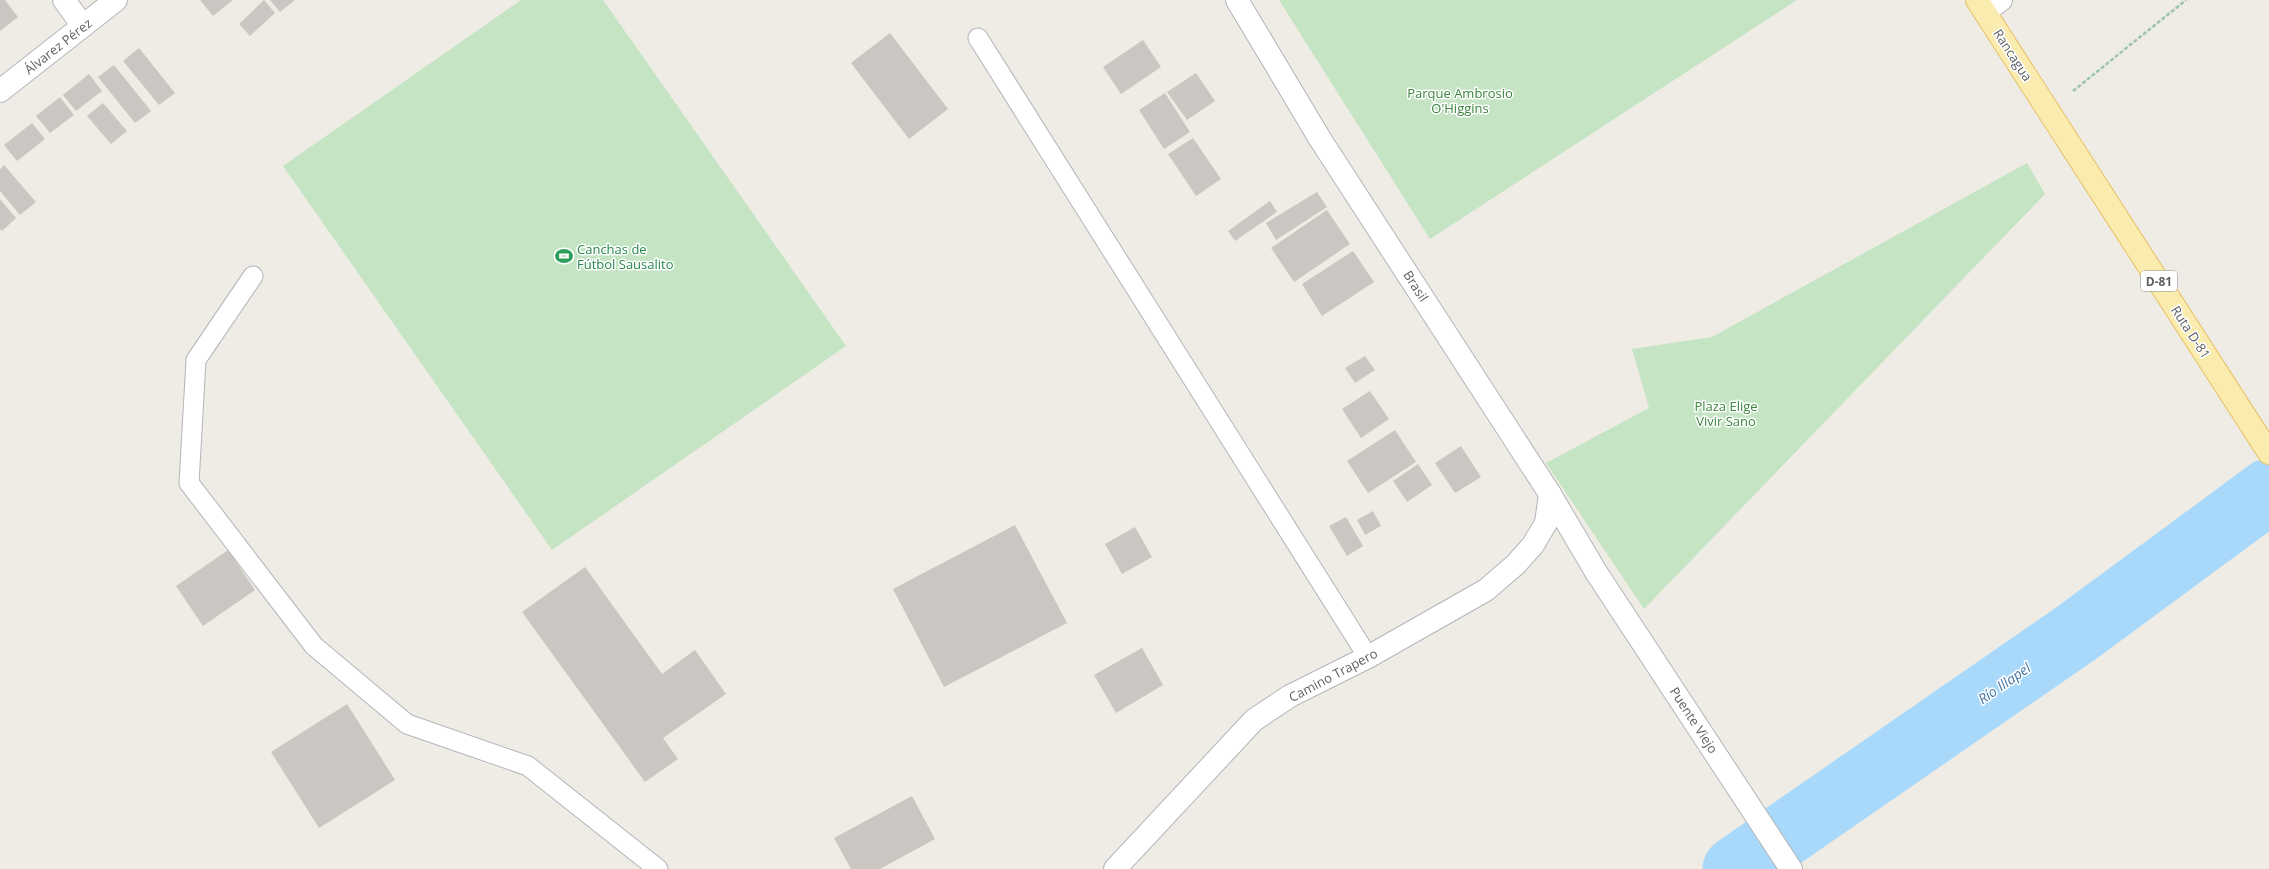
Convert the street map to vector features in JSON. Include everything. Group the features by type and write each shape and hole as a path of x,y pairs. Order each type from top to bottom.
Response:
{"main road":[{"name":"Rancagua","path":"1988,4 2049,110"},
{"name":"Ruta D-81","path":"2049,110 2269,453"}],"street":[{"path":"64,0 83,26"},
{"name":"Álvarez Pérez","path":"0,92 116,0"},
{"name":"Brasil","path":"1237,0 1320,139 1550,494 1596,572"},
{"name":"Camino Trapero","path":"1115,869 1254,720 1290,696 1368,657 1486,590 1515,565 1533,545 1546,523 1550,494"},
{"name":"Puente Viejo","path":"1596,572 1791,869"}],"lane":[{"path":"978,38 1368,657"},
{"path":"253,276 196,360 189,482 314,646 407,724 528,766 658,869"}],"path":[{"path":"2049,110 2186,0"}],"green space":[{"name":"Canchas de Fútbol Sausalito","path":"521,0 603,0 846,346 552,550 283,166"},
{"name":"Parque Ambrosio O'Higgins","path":"1279,0 1797,0 1430,239"},
{"name":"Plaza Elige Vivir Sano","path":"2027,163 2045,194 1644,609 1546,463 1649,408 1632,349 1712,337"}],"building":[{"path":"0,0 5,0 18,17 0,31"},
{"path":"200,0 233,0 213,16"},
{"path":"264,0 275,13 250,36 239,24"},
{"path":"270,0 295,0 280,12"},
{"path":"890,33 948,109 909,139 851,63"},
{"path":"1143,40 1161,67 1121,94 1103,67"},
{"path":"139,48 175,93 159,105 123,61"},
{"path":"114,65 151,111 135,123 98,77"},
{"path":"1196,73 1215,101 1187,120 1167,92"},
{"path":"89,74 102,91 76,111 63,95"},
{"path":"1165,93 1190,132 1164,149 1139,110"},
{"path":"60,97 74,115 50,133 36,116"},
{"path":"103,103 127,131 111,144 87,116"},
{"path":"32,123 45,139 17,161 4,145"},
{"path":"1193,138 1221,179 1196,196 1168,154"},
{"path":"4,165 36,202 20,215 0,191 0,169"},
{"path":"1317,192 1327,207 1276,240 1266,223"},
{"path":"0,199 16,218 2,231 0,229"},
{"path":"1270,201 1277,212 1235,241 1228,231"},
{"path":"1327,210 1350,244 1294,282 1271,248"},
{"path":"1353,251 1374,282 1322,316 1302,284"},
{"path":"1365,356 1375,370 1355,383 1345,368"},
{"path":"1370,391 1389,419 1361,438 1342,409"},
{"path":"1395,430 1416,462 1368,493 1347,461"},
{"path":"1461,446 1481,477 1455,493 1435,463"},
{"path":"1418,464 1432,485 1407,502 1393,481"},
{"path":"1373,511 1381,526 1365,535 1357,520"},
{"path":"1346,517 1363,546 1347,556 1329,526"},
{"path":"1015,525 1067,623 944,687 893,589"},
{"path":"1135,527 1152,557 1122,574 1105,544"},
{"path":"228,550 255,590 203,626 176,586"},
{"path":"585,567 662,674 695,650 726,694 663,738 678,759 645,782 522,612"},
{"path":"1142,648 1163,685 1116,713 1094,675"},
{"path":"347,704 395,780 319,828 271,752"},
{"path":"912,796 935,839 880,869 851,869 834,838"}],"waterway":[{"name":"Río Illapel","path":"1735,869 2075,634 2269,491"}],"place":[{"name":"Canchas de Fútbol Sausalito","path":"564,256"}]}
